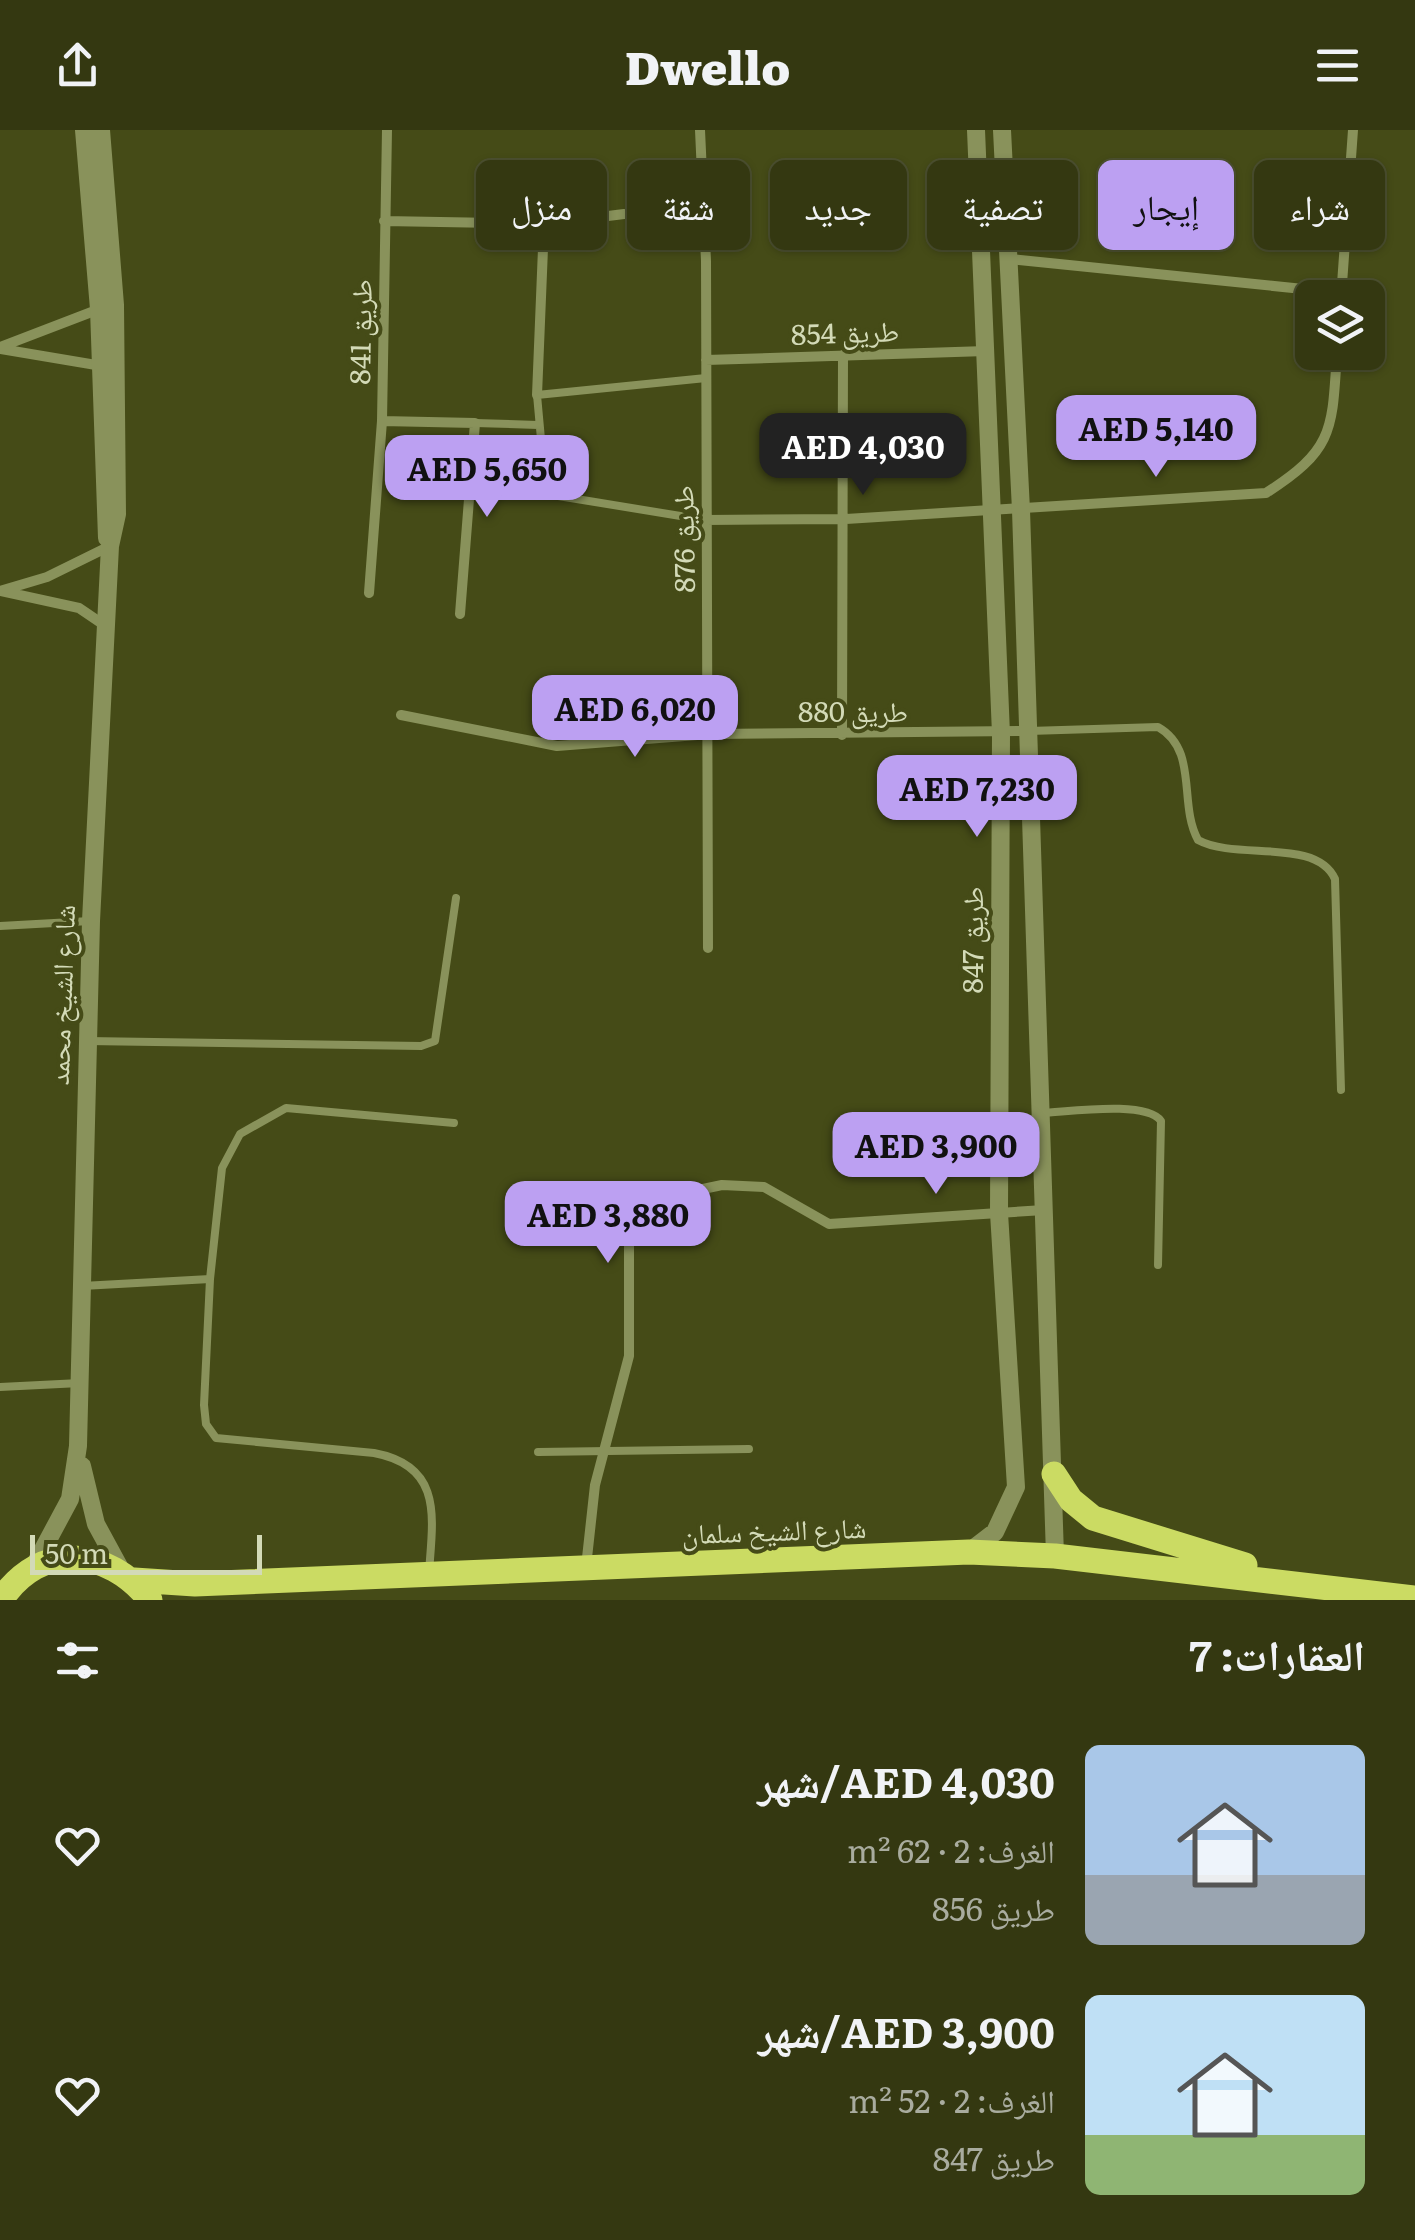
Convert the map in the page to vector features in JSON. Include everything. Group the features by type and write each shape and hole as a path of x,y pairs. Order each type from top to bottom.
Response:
{"main road":[{"path":"1054,1474 1071,1500 1092,1518 1303,1582"},
{"name":"شارع الشيخ سلمان","path":"18,1575 77,1557 135,1583 196,1584 969,1552 1055,1556 1415,1598"},
{"path":"1,1600 18,1575"}],"street":[{"name":"شارع الشيخ محمد","path":"84,130 107,307"},
{"name":"شارع الشيخ محمد","path":"18,1575 70,1499 78,1446 91,921 110,546 104,525 109,367 101,130"},
{"name":"طريق 841","path":"369,593 382,420 387,130"},
{"name":"طريق 876","path":"700,130 710,734 708,948"},
{"name":"طريق 847","path":"969,1552 995,1532 1007,1515 1016,1488 999,1213 1002,734 976,130"},
{"path":"1002,130 1022,510 1055,1556"},
{"path":"1343,280 1353,130"},
{"path":"607,216 624,214"},
{"path":"384,222 476,223"},
{"path":"537,395 543,250"},
{"path":"1010,259 1295,290"},
{"path":"0,348 107,307"},
{"path":"0,348 109,367"},
{"name":"طريق 854","path":"706,360 986,351"},
{"path":"842,735 846,519 843,355"},
{"path":"705,520 846,519 1266,493 1298,472 1325,442 1333,415 1337,370"},
{"path":"382,420 476,423 460,614"},
{"path":"0,591 47,577 110,546"},
{"path":"0,591 79,608 107,627"},
{"name":"طريق 880","path":"401,715 557,746 710,734 1029,731"},
{"path":"586,1568 595,1485 629,1356 629,1228 634,1212 646,1201 722,1184 764,1187 830,1224 1045,1210"},
{"name":"شارع الشيخ محمد","path":"78,1446 96,1524 135,1583"}],"lane":[{"path":"705,520 546,494 537,395 706,378"},
{"path":"476,423 538,425"},
{"path":"1029,731 1158,727 1171,734 1181,750 1198,840 1212,848 1310,856 1330,866 1336,879 1341,1090"},
{"path":"87,1041 420,1046 435,1040 456,898"},
{"path":"0,926 91,921"},
{"path":"429,1574 434,1506 412,1467 394,1456 374,1453 216,1438 206,1424 204,1405 210,1279 222,1168 240,1134 260,1119 286,1108 454,1122"},
{"path":"1042,1113 1139,1108 1157,1115 1158,1265"},
{"path":"82,1286 210,1279"},
{"path":"0,1387 80,1383"},
{"path":"538,1452 749,1450"}]}
